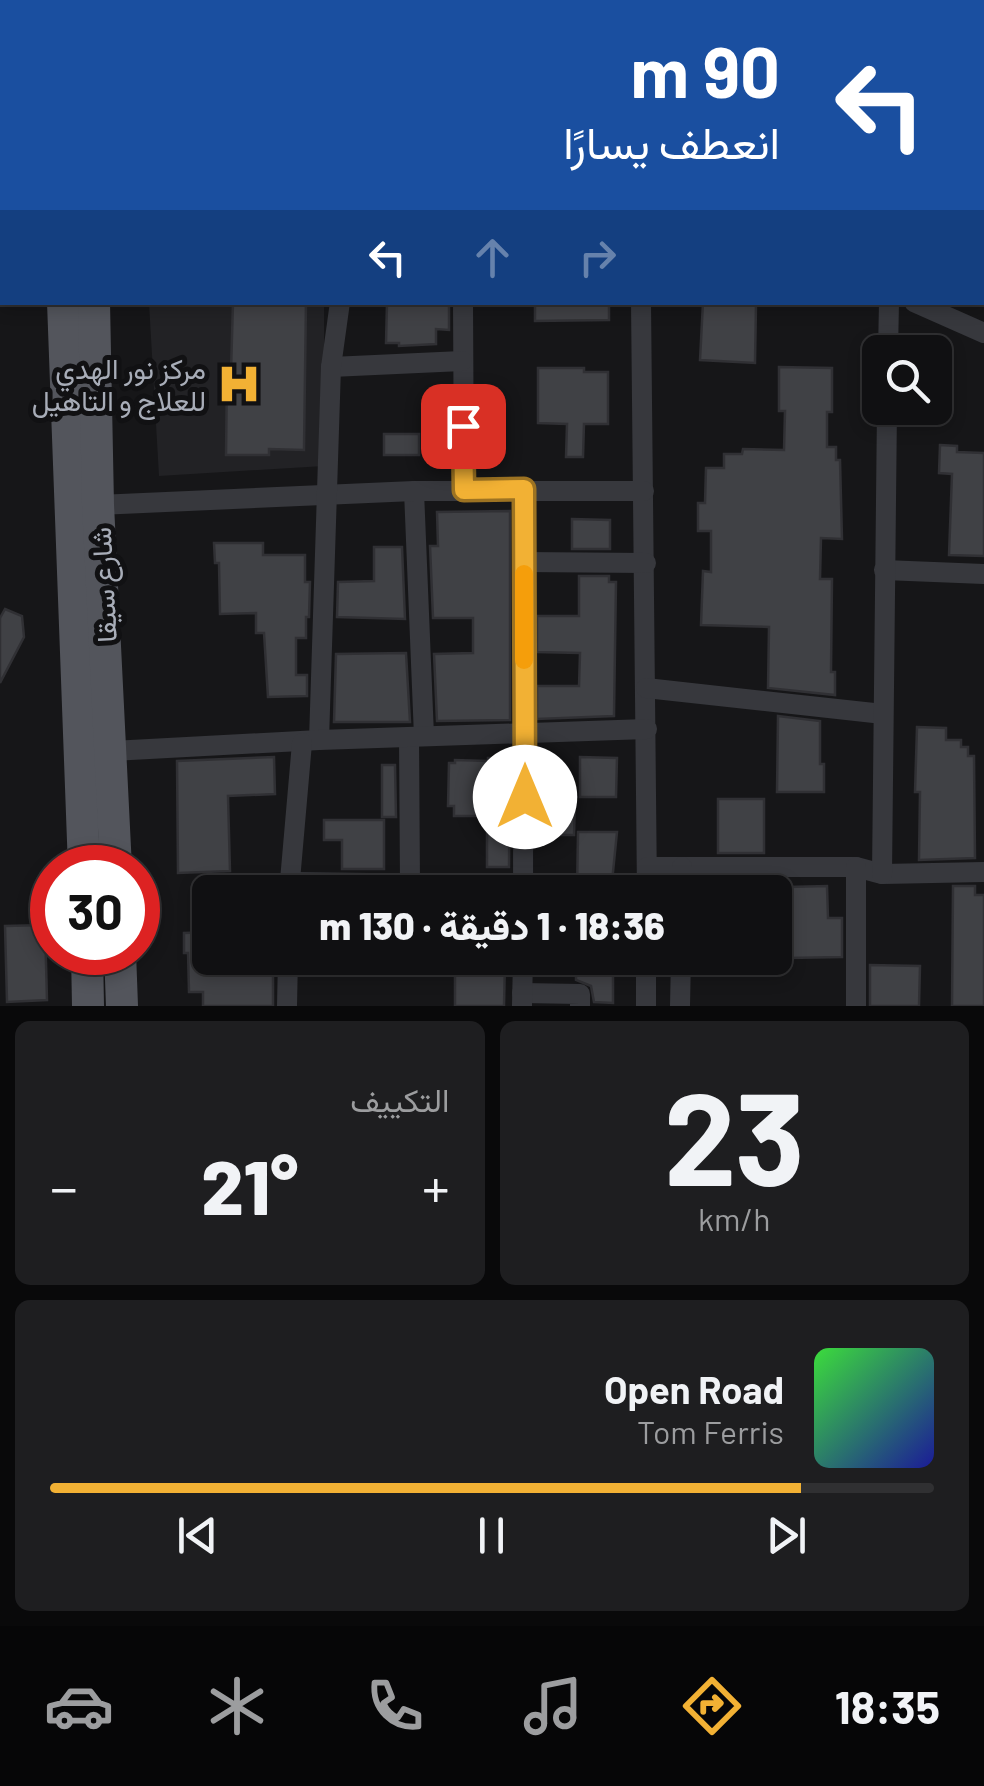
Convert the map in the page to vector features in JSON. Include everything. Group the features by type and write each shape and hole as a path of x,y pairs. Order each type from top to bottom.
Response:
{"main road":[{"name":"شارع سيقا","path":"64,305 83,845"},
{"name":"شارع سيقا","path":"94,305 98,504 115,845"},
{"path":"87,975 88,1006"},
{"path":"121,975 122,1006"}],"street":[{"path":"292,875 310,741 332,367 340,305"},
{"path":"463,305 464,490"},
{"path":"641,305 647,875"},
{"path":"888,335 889,305"},
{"path":"921,305 984,333"},
{"path":"332,367 462,361"},
{"path":"882,874 887,425"},
{"path":"523,875 524,489"},
{"path":"98,504 414,491 644,492"},
{"path":"410,875 417,737 414,491"},
{"path":"524,562 646,563"},
{"path":"884,570 984,574"},
{"path":"646,688 882,714"},
{"path":"112,752 646,730"},
{"path":"647,867 856,868 882,874 984,872"},
{"path":"682,867 682,875"},
{"path":"856,868 856,1006"},
{"path":"286,1006 287,975"},
{"path":"523,975 522,1000 580,994 580,1006"},
{"path":"646,975 646,1006"},
{"path":"680,1006 681,975"}],"shaded area":[{"name":"مركز نور الهدي للعلاج و التاهيل","path":"149,305 324,305 324,466 159,476"}],"building":[{"path":"233,305 306,305 304,450 269,449 269,455 226,455 227,371 231,371"},
{"path":"387,305 449,305 449,330 436,329 436,344 386,343"},
{"path":"535,305 609,305 609,320 535,321"},
{"path":"703,305 756,305 755,363 700,360"},
{"path":"779,367 832,368 827,447 836,447 836,460 840,460 842,539 821,538 820,579 832,579 831,672 835,672 835,695 768,688 769,627 701,625 703,571 711,572 711,531 698,531 698,503 705,503 706,468 724,468 724,454 742,454 743,449 784,450 785,411 779,411"},
{"path":"538,368 608,372 608,424 584,424 583,457 566,457 567,424 538,423"},
{"path":"384,434 419,434 419,455 384,455"},
{"path":"940,445 957,446 957,452 984,453 984,556 949,555 952,474 939,473"},
{"path":"510,511 510,720 437,721 434,654 473,653 473,618 433,618 430,546 438,546 437,512"},
{"path":"572,519 610,520 610,549 572,549"},
{"path":"214,543 263,543 263,555 305,555 305,582 310,582 309,617 306,638 296,638 296,675 307,675 307,696 268,697 264,633 256,633 256,613 220,614 219,563 215,563"},
{"path":"374,547 402,547 405,619 337,617 338,582 374,581"},
{"path":"579,576 609,576 609,582 616,582 614,716 537,719 537,686 579,686 580,653 537,652 537,616 579,616"},
{"path":"5,609 22,616 24,637 0,683 0,618"},
{"path":"406,653 410,722 334,722 336,654"},
{"path":"778,716 820,721 824,792 777,792"},
{"path":"917,727 946,728 946,740 961,740 961,747 968,747 968,756 974,756 975,858 919,860"},
{"path":"274,757 275,794 228,796 230,871 178,873 177,761"},
{"path":"580,757 617,758 616,797 580,797"},
{"path":"510,758 509,867 487,867 487,816 454,816 454,806 448,806 449,763"},
{"path":"382,765 395,765 396,817 382,817"},
{"path":"718,799 764,799 764,853 718,853"},
{"path":"537,801 575,801 574,835 537,835"},
{"path":"324,820 384,820 384,869 342,869 342,840 324,840"},
{"path":"578,832 617,832 613,875 577,875"},
{"path":"827,886 828,918 842,918 842,957 792,958 792,887"},
{"path":"953,886 975,886 975,895 984,895 984,1006 952,1006"},
{"path":"30,925 30,975 46,975 47,1000 7,1002 5,926"},
{"path":"184,933 192,933 192,975 273,975 273,1006 203,1006 203,992 189,992"},
{"path":"870,965 920,966 919,1006 870,1006"},
{"path":"455,975 505,975 504,1006 455,1006"},
{"path":"576,975 613,975 613,1003 594,1002 591,986 576,980"}],"slow traffic":[{"path":"524,574 524,660"}],"place":[{"name":"مركز نور الهدي للعلاج و التاهيل","path":"239,384"}],"route":[{"path":"463,426 464,490 524,489 525,797"}]}
